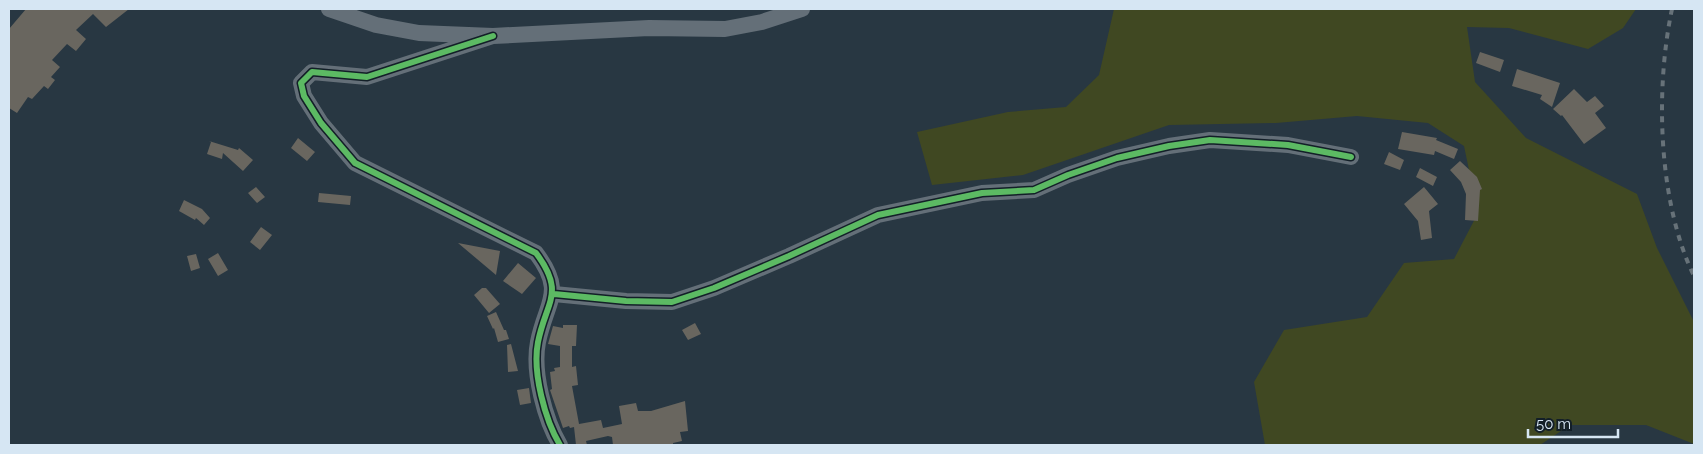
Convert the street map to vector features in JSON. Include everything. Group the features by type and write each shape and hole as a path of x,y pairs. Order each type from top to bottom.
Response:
{"street":[{"path":"329,9 376,25 420,33 493,36 649,28 725,29 762,22 802,9"},
{"path":"493,36 367,76 312,72 302,83 304,96 321,123 355,164 536,253 548,270 554,294 538,343 538,372 542,397 554,434 560,445"},
{"path":"554,294 626,301 672,302 714,288 878,216 982,193 1034,190 1068,175 1118,158 1169,146 1210,140 1288,145 1351,157"}],"green space":[{"path":"1114,9 1636,9 1623,28 1588,49 1509,28 1467,27 1475,82 1526,138 1637,194 1657,248 1694,322 1694,444 1646,425 1570,425 1540,445 1265,445 1254,382 1284,330 1367,317 1404,263 1454,259 1478,213 1464,146 1428,123 1357,116 1276,123 1169,125 1023,175 932,185 917,132 1008,112 1066,107 1099,75"}],"building":[{"path":"26,9 129,9 106,27 93,14 76,30 86,39 76,51 67,44 52,60 60,67 51,77 55,80 48,89 44,86 32,99 28,97 17,113 9,108 9,29"},
{"path":"1480,52 1504,60 1500,72 1476,63"},
{"path":"1517,69 1560,83 1552,107 1540,99 1542,95 1512,86"},
{"path":"1574,89 1587,102 1595,96 1604,106 1595,113 1606,128 1584,144 1562,115 1553,109"},
{"path":"1402,132 1437,138 1436,140 1458,149 1454,159 1435,151 1434,155 1398,149"},
{"path":"298,138 315,152 307,161 291,148"},
{"path":"209,141 238,150 239,148 253,160 243,171 223,153 222,159 207,154 211,142"},
{"path":"1389,152 1404,160 1400,170 1384,164"},
{"path":"1460,161 1477,177 1482,189 1480,190 1478,221 1465,220 1466,194 1461,182 1450,170"},
{"path":"1420,168 1437,177 1433,186 1416,177"},
{"path":"256,187 265,197 257,203 248,193"},
{"path":"1424,187 1438,204 1429,211 1432,238 1421,240 1418,221 1404,204"},
{"path":"319,193 351,196 350,205 318,202"},
{"path":"184,200 202,209 210,218 204,225 196,218 195,220 179,211"},
{"path":"261,227 272,235 260,250 250,242"},
{"path":"458,243 500,251 496,275"},
{"path":"218,253 228,270 218,276 208,259"},
{"path":"196,254 200,268 191,271 187,256"},
{"path":"518,263 536,278 522,294 503,281"},
{"path":"482,288 486,288 500,304 489,313 474,295"},
{"path":"496,312 509,339 498,342 494,328 487,316"},
{"path":"695,323 701,334 688,340 682,330"},
{"path":"563,325 577,325 576,346 572,346 572,367 576,366 578,385 572,386 579,424 601,420 603,428 622,424 619,406 636,403 638,411 651,411 685,401 688,431 680,432 682,441 673,443 673,445 613,445 612,437 608,436 586,441 587,445 576,445 574,427 563,428 550,390 552,389 550,372 555,371 554,368 560,367 560,346 548,344 553,326 563,328"},
{"path":"511,344 518,371 508,372 507,345"},
{"path":"529,388 531,403 520,405 517,390"}],"railway":[{"path":"1672,9 1663,74 1663,145 1673,214 1682,247 1694,276"}],"cycle path":[{"path":"493,36 367,77 312,72 301,83 304,96 321,123 355,163 536,253 545,267 552,288 549,306 538,342 538,381 549,423 560,445"},
{"path":"554,294 626,301 672,302 714,288 878,215 982,193 1034,190 1068,175 1117,158 1169,146 1210,140 1288,145 1351,157"}]}
